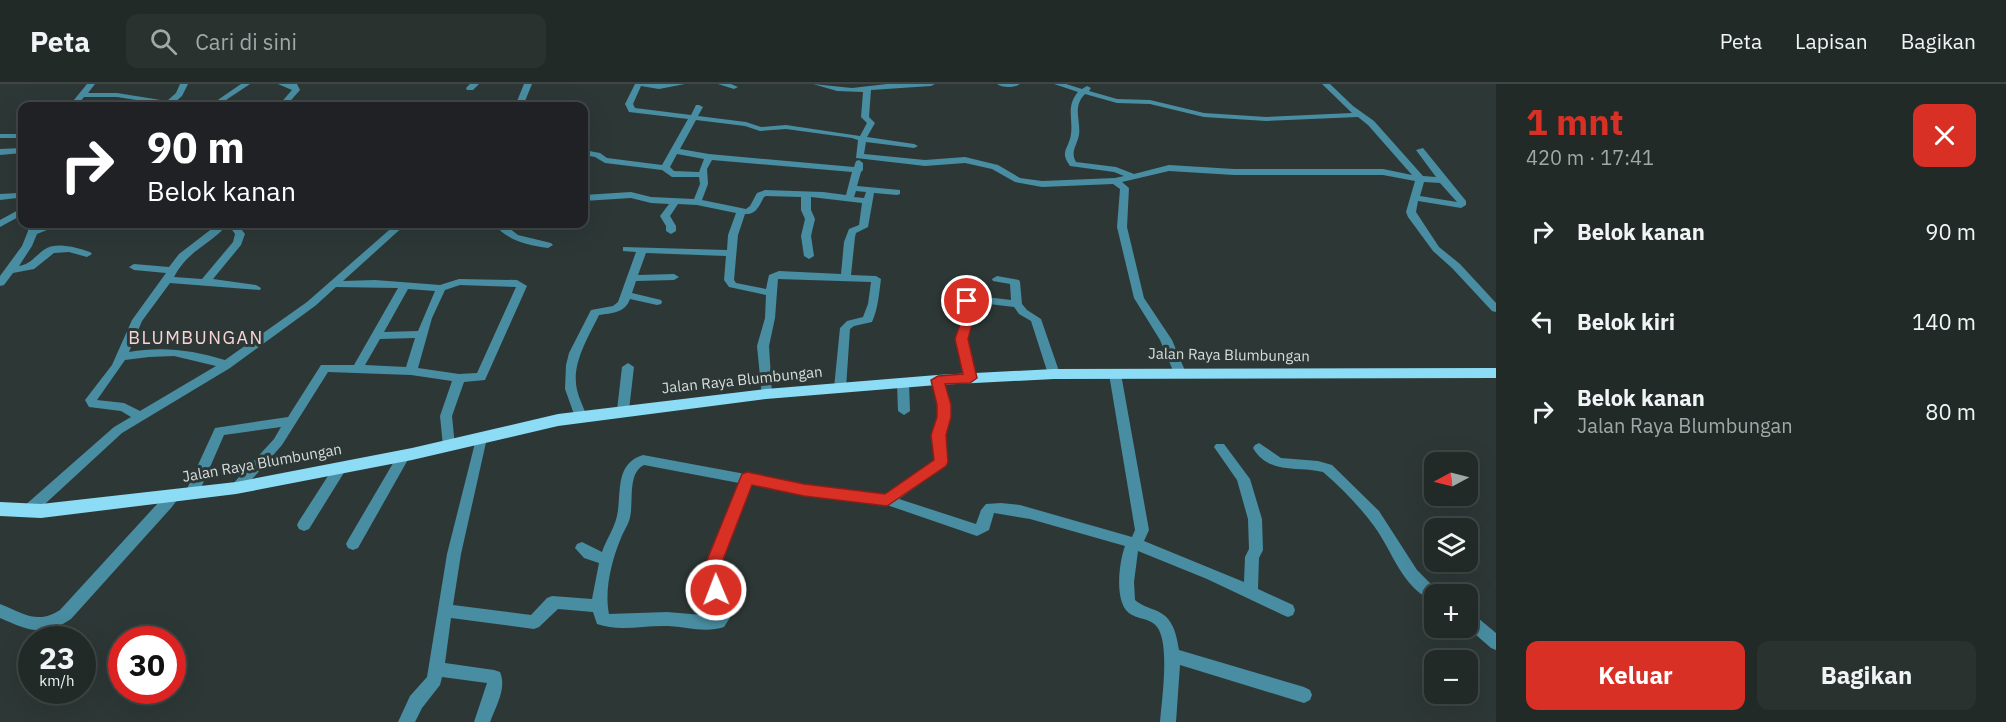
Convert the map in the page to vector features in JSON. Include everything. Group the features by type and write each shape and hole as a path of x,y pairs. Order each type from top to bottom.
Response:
{"main road":[{"name":"Jalan Raya Blumbungan","path":"0,509 28,511 236,488 404,456 581,417 766,394 938,380 1054,374 1496,373"}],"street":[{"path":"77,102 91,84"},
{"path":"83,95 117,95 170,102 179,94 184,84"},
{"path":"220,102 246,84"},
{"path":"282,84 294,86 296,90 286,102"},
{"path":"521,102 528,84"},
{"path":"681,84 665,84 661,87 640,84 628,107 632,110 746,124 760,129 797,128 914,146"},
{"path":"722,84 734,87"},
{"path":"817,84 826,87 867,89 931,84"},
{"path":"1001,84 1016,84"},
{"path":"1058,84 1084,88 1117,101 1150,102 1190,113 1224,117 1266,119 1361,115"},
{"path":"1326,84 1342,101 1371,123 1420,179"},
{"path":"1084,88 1076,99 1073,110 1075,133 1068,147 1071,162 1116,170 1134,177"},
{"path":"849,199 859,170 862,138 871,123 865,117 869,93 867,89"},
{"path":"665,168 699,107"},
{"path":"0,136 18,136"},
{"path":"1415,198 1461,205 1463,203 1420,150"},
{"path":"0,152 18,151"},
{"path":"675,151 709,157 859,170"},
{"path":"588,153 597,154 605,160 665,168 672,174 703,175"},
{"path":"859,156 925,163 965,160 995,167 1018,180 1033,184 1115,181 1169,168 1248,172 1383,172 1420,179 1443,180"},
{"path":"697,202 704,184 703,169 709,157"},
{"path":"1420,179 1411,212 1423,233 1496,309"},
{"path":"1115,181 1125,188 1122,227 1139,298 1166,340 1180,373"},
{"path":"853,188 897,192"},
{"path":"845,277 850,260 850,237 852,231 863,227 871,190"},
{"path":"588,198 623,194 657,201 697,202 741,211 751,211 762,194 806,194 867,201"},
{"path":"806,194 806,210 810,219 806,236 809,255"},
{"path":"0,197 18,198"},
{"path":"671,231 671,226 665,216 675,201"},
{"path":"741,211 730,253 730,282 742,288 771,293"},
{"path":"0,224 18,214"},
{"path":"0,283 34,228"},
{"path":"139,416 123,407 90,402 121,357 137,320 182,256 220,228"},
{"path":"204,282 238,243 240,234 236,228"},
{"path":"28,511 103,443 139,416 226,365 278,329 336,284 397,228"},
{"path":"504,228 526,242 548,244"},
{"path":"10,270 30,267 51,250 69,249 87,254"},
{"path":"626,249 730,253"},
{"path":"581,417 571,389 575,353 595,312 620,307 642,250"},
{"path":"134,267 204,282 256,288"},
{"path":"766,394 763,346 770,318 773,277 776,274 875,278 877,281 868,320 851,323 845,328 840,388"},
{"path":"632,278 674,277"},
{"path":"997,279 1015,282 1017,304"},
{"path":"236,488 278,442 324,368 411,371 459,378 477,378 482,375 522,286 518,283 459,282 441,288 375,282 336,284"},
{"path":"358,368 404,286"},
{"path":"411,371 422,334 441,288"},
{"path":"626,295 657,302"},
{"path":"970,378 962,339 966,324 966,303 969,298 1017,304 1038,322 1054,374"},
{"path":"376,336 422,334"},
{"path":"121,357 155,352 183,353 195,354 226,365"},
{"path":"623,410 628,367"},
{"path":"1115,374 1142,530 1141,537 1134,543 1128,601 1134,609 1159,618 1167,627 1172,655 1168,722"},
{"path":"449,446 446,417 459,378"},
{"path":"887,500 941,462 939,435 944,417 944,405 938,380"},
{"path":"903,383 904,411"},
{"path":"192,493 219,432 291,420"},
{"path":"406,722 416,702 434,680 454,554 481,438"},
{"path":"1220,447 1243,479 1255,519 1256,550 1252,557 1251,591"},
{"path":"1259,448 1270,460 1300,467 1327,468 1355,495 1387,532 1415,580 1424,587"},
{"path":"353,544 404,456"},
{"path":"747,478 715,560 716,590 723,616 719,622 602,619 600,606 608,560 614,537 623,519 629,473 637,462 646,460 747,478 804,490 887,500 971,529 982,529 986,514 991,508 1047,516 1065,524 1134,543 1251,591 1288,610"},
{"path":"304,525 340,468"},
{"path":"0,610 37,625 55,622 76,603 110,564 162,512 174,495"},
{"path":"582,548 589,554 608,560"},
{"path":"445,611 534,622 552,603 600,606"},
{"path":"1478,627 1496,643"},
{"path":"1172,655 1304,695"},
{"path":"436,669 494,677 495,685 482,722"}],"district":[{"name":"BLUMBUNGAN","path":"196,338"}],"route":[{"path":"716,590 715,560 747,478 804,490 887,500 901,493 941,462 939,429 944,417 944,405 938,380 970,378 962,345 967,301"}]}
